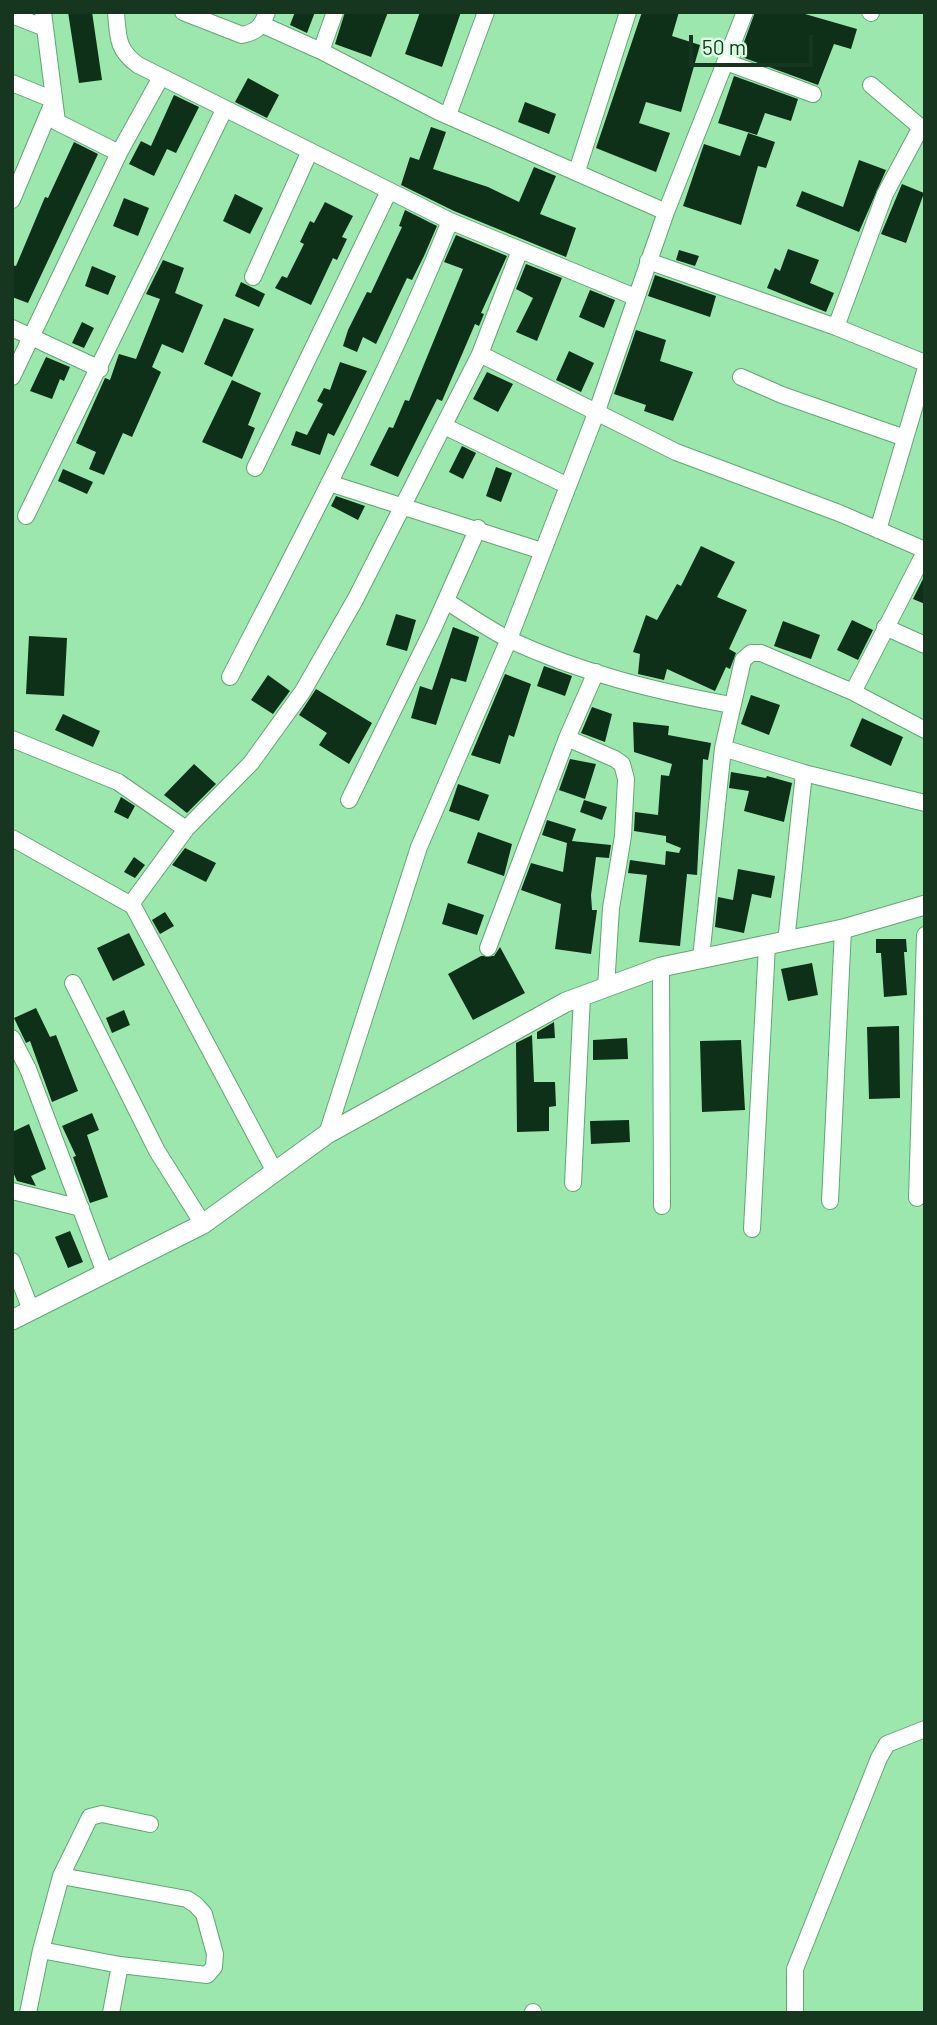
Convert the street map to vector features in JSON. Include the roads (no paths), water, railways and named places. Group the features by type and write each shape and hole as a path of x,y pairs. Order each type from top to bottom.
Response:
{"street":[{"path":"116,12 118,45 125,55 161,77 450,221 635,296"},
{"path":"183,12 201,16 242,35 252,33 265,19 448,116 666,212"},
{"path":"321,51 335,12"},
{"path":"448,116 486,12"},
{"path":"577,171 628,12"},
{"path":"327,1134 419,847 509,639 566,485 597,411 666,212 745,12"},
{"path":"12,15 44,20 57,122 119,153"},
{"path":"726,62 813,94"},
{"path":"12,377 119,153 161,77"},
{"path":"12,83 54,100"},
{"path":"836,327 885,194 923,129 871,85"},
{"path":"12,200 54,100"},
{"path":"26,516 224,110"},
{"path":"253,277 309,153"},
{"path":"255,468 389,191"},
{"path":"230,677 329,483 427,280 450,221"},
{"path":"131,904 186,829 251,763 303,691 402,508 480,354 520,250"},
{"path":"648,261 836,327 925,363"},
{"path":"12,328 100,369"},
{"path":"480,354 676,452 878,530 925,551 853,692"},
{"path":"878,530 925,371"},
{"path":"741,377 782,395 905,438"},
{"path":"444,426 566,485"},
{"path":"329,483 402,508 478,528 542,551"},
{"path":"349,800 446,601 478,528"},
{"path":"446,601 509,639 596,672 650,690 731,705"},
{"path":"885,626 925,645"},
{"path":"701,958 723,748 743,660 751,653 761,653 853,692 925,730"},
{"path":"488,948 567,738 596,672"},
{"path":"12,738 118,782 186,829"},
{"path":"567,738 615,759 622,764 626,779 623,836 611,908 606,987"},
{"path":"723,748 804,773 925,803"},
{"path":"752,1229 776,943 804,773"},
{"path":"12,838 131,904 274,1170"},
{"path":"12,1320 203,1224 327,1134 566,1002 662,967 843,929 925,905"},
{"path":"830,1201 843,929"},
{"path":"917,1198 925,935"},
{"path":"662,967 662,1206"},
{"path":"73,984 157,1152 203,1224"},
{"path":"573,1183 582,996"},
{"path":"12,1038 28,1069 105,1273"},
{"path":"12,1191 81,1208"},
{"path":"12,1261 31,1310"},
{"path":"795,2013 795,1969 879,1758 887,1744 925,1729"},
{"path":"28,2013 41,1950 61,1876 90,1817 102,1814 150,1824"},
{"path":"41,1950 120,1965 207,1975 214,1968 215,1955 204,1914 187,1899 61,1876"},
{"path":"111,2013 120,1965"}]}
